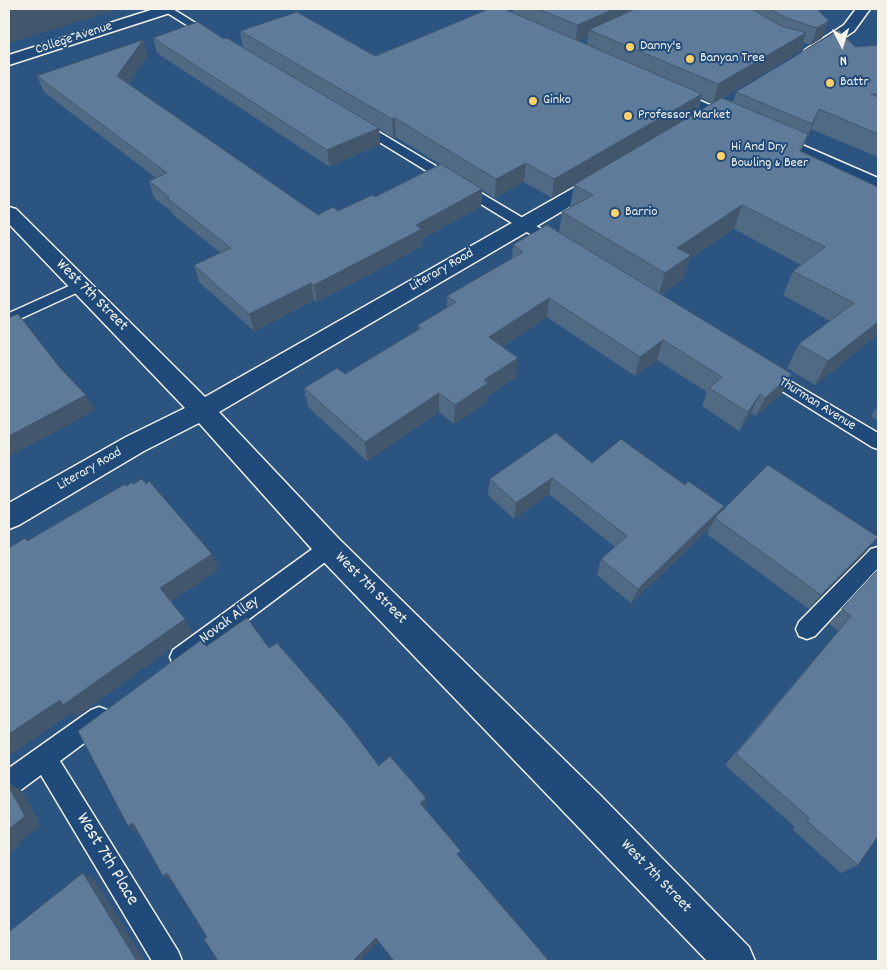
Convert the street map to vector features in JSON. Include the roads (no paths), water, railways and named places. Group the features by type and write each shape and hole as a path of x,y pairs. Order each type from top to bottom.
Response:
{"street":[{"name":"College Avenue","path":"9,60 167,9"},
{"path":"804,54 849,28 865,12"},
{"path":"654,86 878,185"},
{"path":"695,124 737,99"},
{"name":"Literary Road","path":"9,516 135,444 201,411 619,170"},
{"name":"West 7th Street","path":"9,213 180,386 329,548 587,808 735,961"}],"lane":[{"path":"167,9 225,44"},
{"path":"343,115 572,254"},
{"path":"9,319 80,286"},
{"name":"Thurman Avenue","path":"751,364 878,442"},
{"name":"Novak Alley","path":"163,670 329,548"},
{"path":"807,629 878,555"},
{"path":"9,783 115,706"},
{"name":"West 7th Place","path":"44,758 168,961"}],"place":[{"name":"Danny's","path":"630,47"},
{"name":"Banyan Tree","path":"690,59"},
{"name":"Battr","path":"830,83"},
{"name":"Ginko","path":"533,101"},
{"name":"Professor Market","path":"628,116"},
{"name":"Hi And Dry Bowling & Beer","path":"721,156"},
{"name":"Barrio","path":"615,213"}]}
